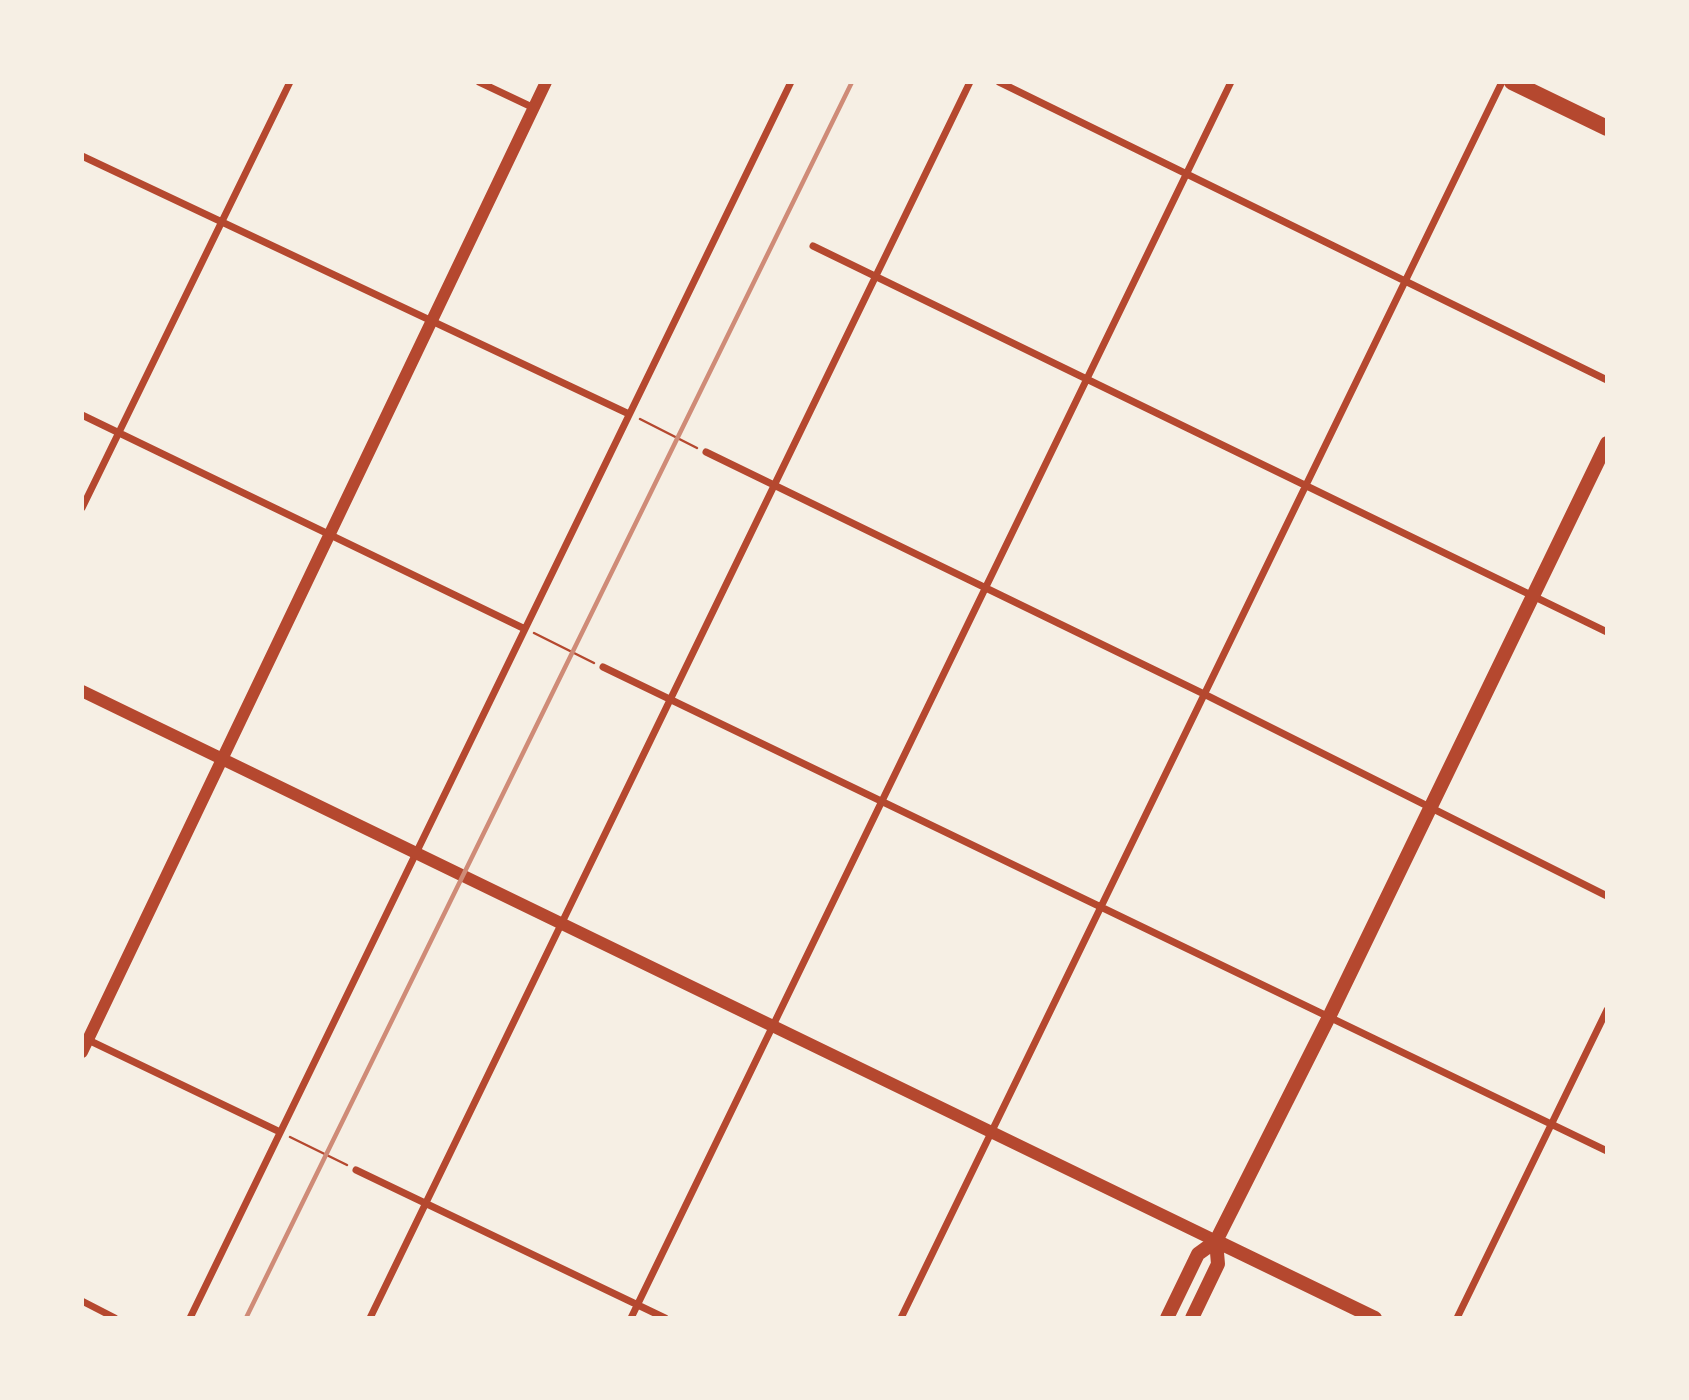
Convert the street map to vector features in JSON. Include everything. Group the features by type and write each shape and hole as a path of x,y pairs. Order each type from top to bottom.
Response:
{"main road":[{"path":"1512,82 1607,128"},
{"path":"1167,1318 1198,1254 1216,1241 1329,1017 1607,443"},
{"path":"1192,1318 1218,1264 1216,1241"},
{"path":"1216,1241 1375,1318"}],"street":[{"path":"82,508 290,82"},
{"path":"479,82 534,108"},
{"path":"82,1052 85,1039 546,82"},
{"path":"190,1318 791,82"},
{"path":"370,1318 970,82"},
{"path":"999,82 1607,380"},
{"path":"631,1318 1231,82"},
{"path":"901,1318 1502,82"},
{"path":"82,156 629,414"},
{"path":"813,246 1607,632"},
{"path":"82,415 525,629"},
{"path":"706,453 1204,694 1607,896"},
{"path":"603,667 1607,1151"},
{"path":"82,691 1216,1241"},
{"path":"1457,1318 1607,1010"},
{"path":"85,1039 280,1132"},
{"path":"356,1170 665,1318"},
{"path":"82,1301 115,1318"}],"path":[{"path":"629,414 706,453"},
{"path":"525,629 603,667"},
{"path":"280,1132 356,1170"}],"railway":[{"path":"246,1318 852,82"}]}
